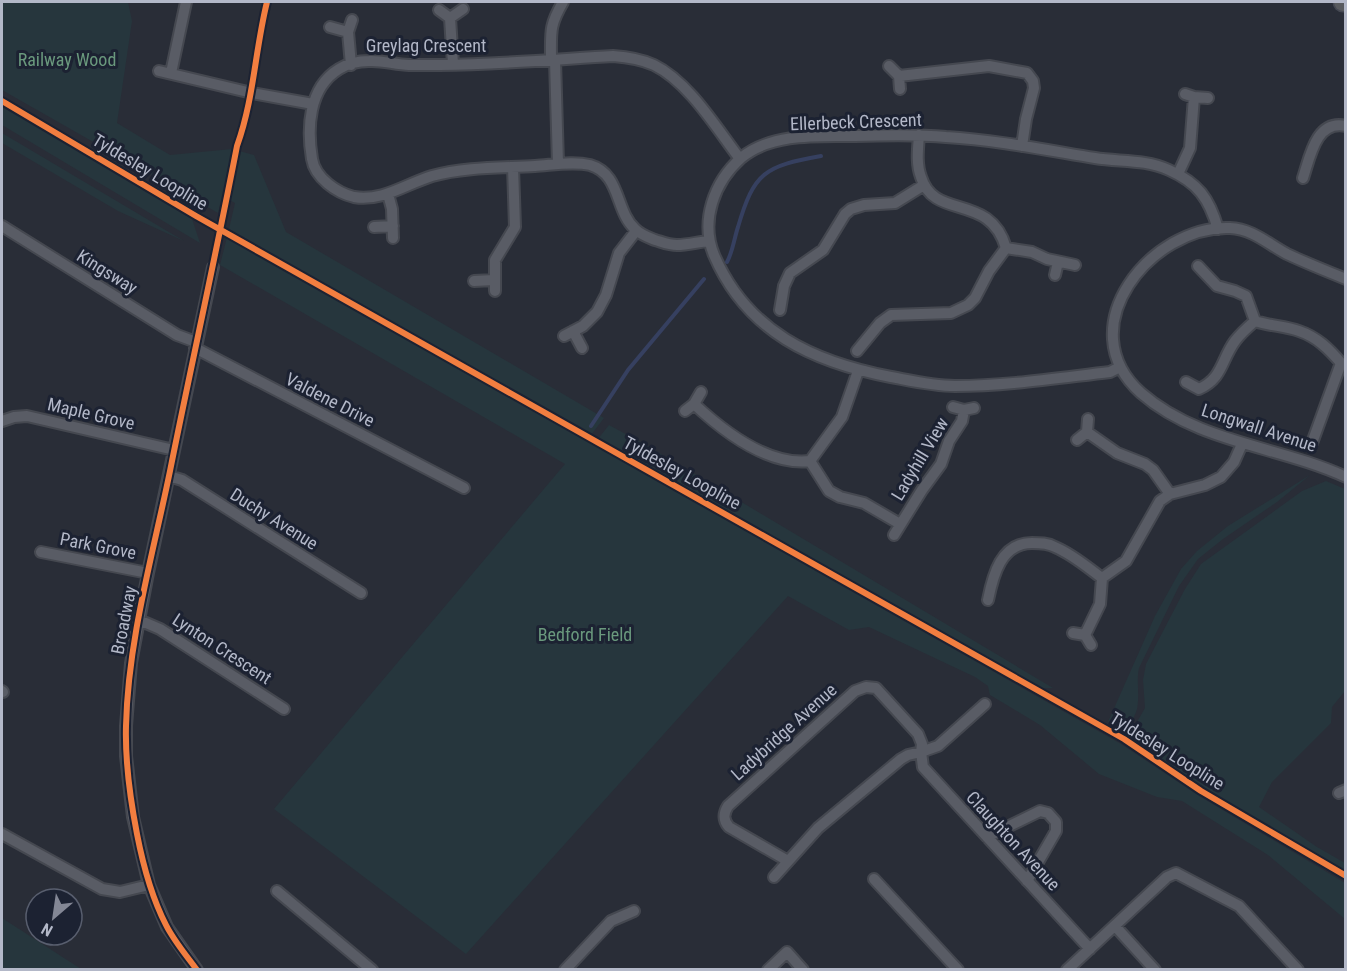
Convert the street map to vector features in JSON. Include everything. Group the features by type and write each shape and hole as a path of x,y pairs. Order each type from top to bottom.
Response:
{"street":[{"path":"171,73 186,2"},
{"path":"558,164 551,27 563,2"},
{"path":"450,18 463,9"},
{"path":"439,10 450,18"},
{"path":"450,18 453,64"},
{"path":"351,65 348,32 352,20"},
{"path":"330,27 348,32"},
{"name":"Greylag Crescent","path":"636,231 624,212 614,185 603,172 589,165 558,164 453,171 416,182 388,194 355,197 341,192 320,176 313,164 309,135 313,104 327,79 339,69 369,60 408,65 613,56 641,60 655,66 682,85 740,159"},
{"path":"889,66 899,76 900,89"},
{"path":"899,76 989,66 1027,73 1033,81 1034,88 1022,146"},
{"path":"159,71 313,104"},
{"path":"1178,174 1190,148 1190,96 1208,98"},
{"path":"1303,178 1318,139 1325,129 1331,125 1346,126"},
{"path":"919,135 919,170 924,185 940,201 981,214 998,229 1006,249"},
{"name":"Ellerbeck Crescent","path":"1120,367 1110,372 1017,383 953,386 858,371 832,363 786,340 759,321 727,281 708,241 712,199 725,175 740,159 759,147 793,138 919,135 1022,146 1103,159 1136,160 1166,168 1200,190 1212,209 1218,229"},
{"path":"1310,158 1322,162"},
{"path":"474,281 495,286 495,260 515,227 513,167"},
{"path":"769,299 781,306 784,286 790,273 824,250 840,219 850,209 864,205 895,203 924,185"},
{"path":"374,227 393,232 392,209 388,194"},
{"name":"Kingsway","path":"2,226 195,345"},
{"name":"Longwall Avenue","path":"1346,279 1286,253 1252,233 1241,229 1218,229 1192,236 1153,257 1131,282 1117,305 1113,319 1114,351 1120,367 1141,393 1201,429 1242,444 1324,467 1346,477"},
{"path":"582,348 568,333 592,318 602,304 619,253 636,231 666,244 708,241"},
{"path":"1006,249 1032,252 1045,259 1075,265"},
{"path":"857,351 873,340 884,320 891,315 951,313 968,305 975,298 989,271 1006,249"},
{"path":"1055,275 1058,262"},
{"path":"1198,266 1216,286 1246,296 1256,321 1298,331 1316,339 1343,364 1322,429 1312,443"},
{"name":"Broadway","path":"196,969 167,927 149,885 134,818 126,756 131,663 195,345 213,267"},
{"path":"1186,382 1198,389 1210,384 1221,369 1234,343 1256,321"},
{"name":"Valdene Drive","path":"195,345 452,478 464,488"},
{"path":"694,404 712,421 763,453 787,462 810,461 842,417 858,371"},
{"path":"685,411 694,404 701,392"},
{"name":"Ladyhill View","path":"894,535 922,489 941,464 949,441 969,409 953,407"},
{"name":"Maple Grove","path":"2,421 27,416 174,450"},
{"path":"1077,440 1087,432 1088,420"},
{"path":"1087,432 1117,453 1145,464 1153,470 1170,494"},
{"path":"1102,578 1126,561 1160,501 1170,494 1205,485 1221,477 1234,462 1242,444"},
{"name":"Ladyhill View","path":"810,461 825,487 835,495 864,503 900,524"},
{"name":"Duchy Avenue","path":"169,476 182,480 361,593"},
{"path":"988,600 986,584 1004,556 1028,537 1052,545 1102,578"},
{"name":"Park Grove","path":"41,552 148,573"},
{"path":"1073,633 1088,640 1100,604 1102,578"},
{"name":"Lynton Crescent","path":"139,620 160,628 284,709"},
{"name":"Ladybridge Avenue","path":"788,861 729,827 724,811 855,691 869,686 882,693 918,734 922,744 921,752"},
{"path":"774,877 818,828 893,766 908,754 938,746 985,704"},
{"name":"Claughton Avenue","path":"921,752 921,763 926,771 1090,949"},
{"path":"987,837 1040,811 1052,817 1056,822 1056,831 1028,881"},
{"path":"2,834 102,889 120,892 149,885"},
{"path":"1067,969 1167,877 1176,873 1239,906 1298,969"},
{"path":"874,879 958,969"},
{"path":"277,891 372,969"},
{"path":"566,969 611,921 626,911"},
{"path":"1115,926 1155,969"},
{"path":"768,969 787,952 803,969"}],"green space":[{"name":"Railway Wood","path":"2,2 128,2 132,21 117,123 170,155 232,149 254,155 286,232 604,418 591,435 229,229 235,203 222,196 218,213 2,90"},
{"path":"2,105 192,219 200,243 2,125"},
{"path":"2,133 184,241 118,211 2,143"},
{"name":"Bedford Field","path":"227,237 1121,744 1201,797 1345,883 1345,919 1268,855 1182,801 1157,797 1099,774 1040,725 990,695 988,686 975,677 869,627 849,630 788,596 466,954 274,809 565,464 220,265"},
{"path":"609,425 1053,688 1040,688 598,439"},
{"path":"1310,475 1277,502 1198,559 1179,586 1139,668 1137,709 1134,718 1126,732 1108,722 1155,616 1181,569 1197,551 1228,526"},
{"path":"1326,481 1345,489 1345,691 1332,707 1331,723 1272,782 1259,807 1317,847 1345,863 1345,873 1206,789 1148,752 1129,736 1145,708 1143,680 1146,664 1185,589 1201,564 1302,491"},
{"path":"2,918 24,932 24,947 47,947 81,969 2,969"}],"waterway":[{"path":"727,262 750,194 764,175 774,168 821,156"},
{"path":"591,426 628,370 704,279"}],"cycle path":[{"path":"197,970 166,925 152,892 142,857 127,766 128,694 142,597 237,146 251,92 267,2"},
{"name":"Tyldesley Loopline","path":"2,101 196,216 1124,739 1201,791 1346,876"}]}
